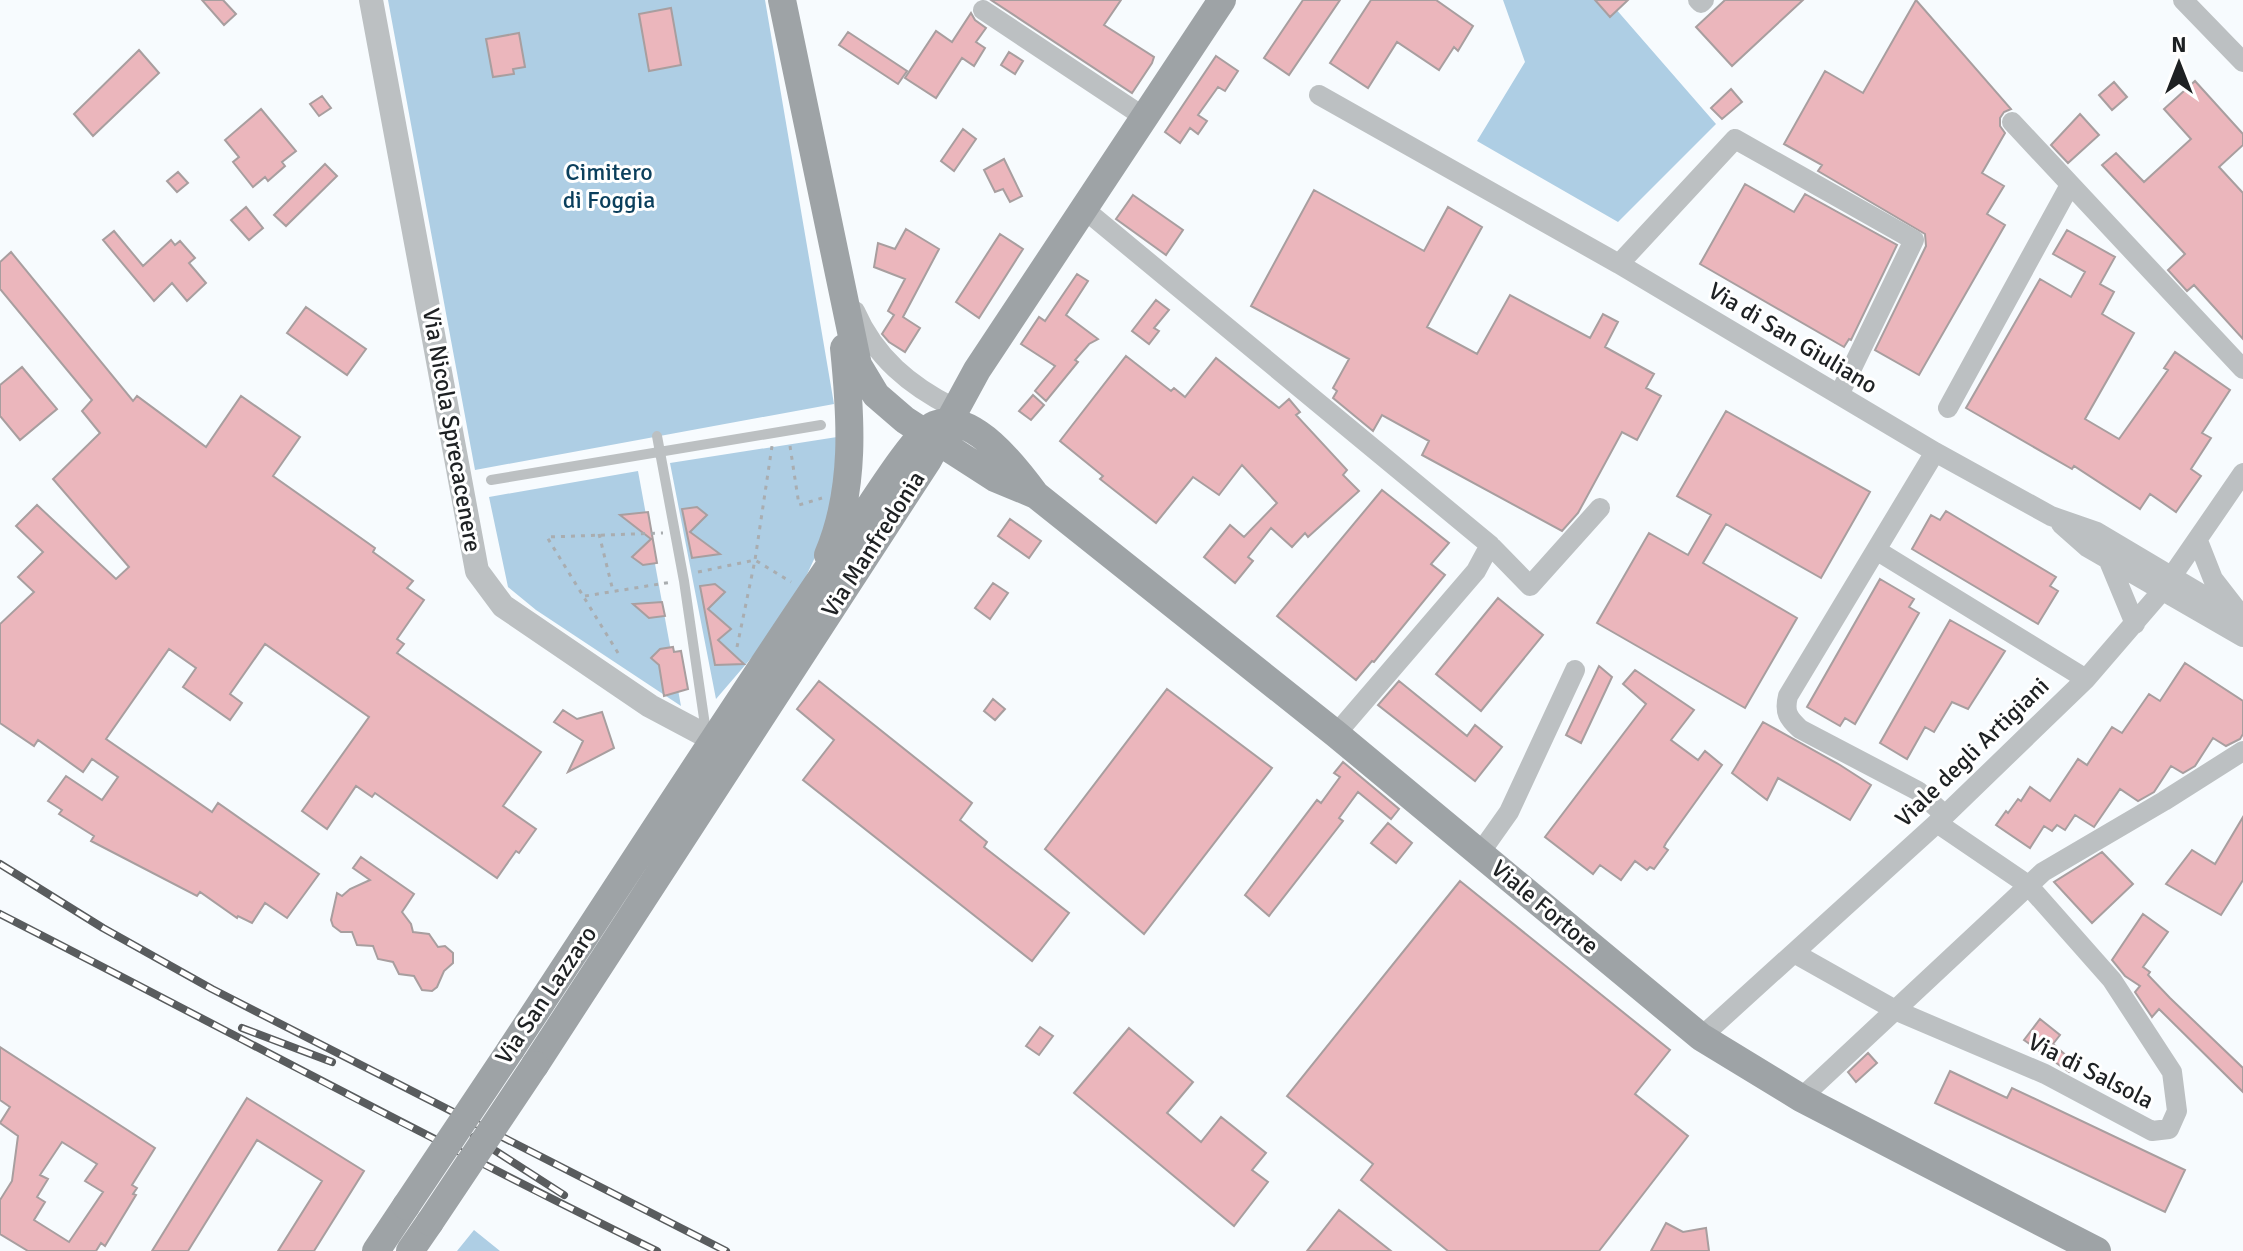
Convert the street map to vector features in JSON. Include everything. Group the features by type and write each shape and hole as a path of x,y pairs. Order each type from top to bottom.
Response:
{"main road":[{"path":"782,0 858,365 876,395 940,426"},
{"name":"Via Manfredonia","path":"720,742 803,586 940,426 1222,0"},
{"path":"803,586 831,547 847,488 851,430 836,267"},
{"path":"977,370 970,409 977,431"},
{"name":"Via Manfredonia","path":"720,742 928,460 940,426"},
{"name":"Viale Fortore","path":"940,426 977,431 1016,468 1036,495 1336,734 1701,1037 1801,1098 2097,1251"},
{"name":"Viale Fortore","path":"940,426 995,478 1036,495"},
{"name":"Via San Lazzaro","path":"376,1251 720,742"},
{"name":"Via San Lazzaro","path":"410,1251 535,1065 720,742"}],"street":[{"name":"Via Nicola Sprecacenere","path":"371,0 477,571 503,606 650,706 720,742"},
{"path":"2183,0 2243,62"},
{"path":"983,10 1144,117"},
{"name":"Via di San Giuliano","path":"1319,95 1619,264 1935,452 2051,516 2097,532 2167,584 2243,618"},
{"path":"2012,122 2243,369"},
{"path":"1619,264 1735,139 1914,240 1839,395"},
{"path":"1948,408 2070,185"},
{"path":"1084,209 1490,545 1530,586 1600,508"},
{"path":"836,267 863,331 880,356 929,395 940,426"},
{"path":"1935,452 1788,696 1785,708 1788,718 1800,729 1918,791 1941,819 2028,885"},
{"name":"Viale degli Artigiani","path":"1701,1037 1941,819 2086,679 2167,584 2243,473"},
{"path":"2051,516 2087,547 2167,584 2243,637"},
{"path":"2198,541 2213,579 2243,618"},
{"path":"1336,734 1476,571 1490,545"},
{"path":"1876,550 2086,679"},
{"path":"2108,559 2135,624"},
{"path":"1480,853 1509,812 1575,670"},
{"path":"1801,1098 2043,872 2243,751"},
{"name":"Via di Salsola","path":"1897,1011 2045,1074 2152,1131 2169,1129 2177,1111 2172,1072 2112,980 2028,885"},
{"path":"1794,953 1897,1011"}],"lane":[{"path":"491,480 821,425"},
{"path":"657,436 683,578 720,742"}],"path":[{"path":"788,430 799,505 828,496"},
{"path":"737,647 755,560 774,432"},
{"path":"618,653 547,537 675,533"},
{"path":"599,534 613,591"},
{"path":"583,596 683,578 755,560 803,586"}],"green space":[{"name":"Cimitero di Foggia","path":"388,0 765,0 834,404 475,470"},
{"path":"1503,0 1608,0 1716,124 1618,222 1477,141 1525,62"},
{"path":"837,437 837,510 796,598 759,649 716,699 670,463"},
{"path":"638,471 681,706 536,610 508,587 489,497"},
{"path":"474,1230 500,1251 457,1251"}],"building":[{"path":"202,0 223,0 236,14 224,25"},
{"path":"991,0 1121,0 1104,25 1154,57 1152,63 1132,93"},
{"path":"1303,0 1340,0 1289,75 1264,58"},
{"path":"1371,0 1436,0 1473,26 1458,51 1454,47 1439,70 1397,42 1368,88 1330,63"},
{"path":"1595,0 1628,0 1610,17"},
{"path":"1725,0 1803,0 1732,66 1696,27"},
{"path":"1916,0 2011,109 2000,118 2000,126 2005,133 1982,173 2004,186 1987,214 2005,225 1919,375 1875,350 1926,246 1925,234 1818,171 1822,165 1784,144 1825,71 1863,93"},
{"path":"671,8 681,65 649,71 639,14"},
{"path":"971,13 986,28 976,42 985,48 974,66 962,58 936,98 905,78 936,31 952,42"},
{"path":"848,32 907,71 898,84 839,45"},
{"path":"519,33 525,67 513,69 514,74 493,77 486,39"},
{"path":"139,50 159,73 93,136 74,114"},
{"path":"1009,52 1023,61 1015,74 1001,65"},
{"path":"1216,56 1238,71 1225,91 1218,87 1198,115 1207,121 1198,134 1190,128 1180,143 1165,132"},
{"path":"2195,81 2243,134 2243,145 2219,167 2243,193 2243,339 2194,285 2187,291 2168,270 2185,254 2102,165 2116,153 2144,182 2191,139 2164,109"},
{"path":"2114,82 2127,97 2112,110 2099,95"},
{"path":"1731,89 1742,102 1722,119 1711,108"},
{"path":"322,96 331,108 319,116 310,104"},
{"path":"261,109 296,151 282,162 285,166 268,181 265,177 253,187 233,162 239,157 225,140"},
{"path":"2080,114 2099,135 2068,163 2051,145"},
{"path":"963,129 976,139 954,171 941,161"},
{"path":"1004,159 1022,196 1010,202 1003,189 995,192 984,170"},
{"path":"325,164 337,176 286,226 274,215"},
{"path":"178,172 188,183 177,192 167,181"},
{"path":"1745,184 1794,212 1805,194 1897,245 1851,340 1844,347 1700,264"},
{"path":"1314,190 1424,251 1448,207 1482,227 1427,327 1477,354 1510,295 1590,338 1603,314 1618,322 1605,347 1654,374 1646,388 1661,396 1637,440 1622,432 1578,513 1562,531 1422,455 1429,441 1382,415 1373,431 1333,398 1337,391 1333,388 1349,359 1251,306"},
{"path":"1133,195 1183,230 1166,255 1116,219"},
{"path":"246,207 263,228 249,240 231,220"},
{"path":"906,229 939,249 903,317 920,328 905,352 882,334 894,315 888,311 905,279 874,267 878,243 895,249"},
{"path":"2067,230 2115,257 2100,284 2114,292 2102,314 2134,333 2085,419 2119,439 2168,370 2164,368 2175,352 2230,390 2202,433 2211,438 2191,469 2201,476 2176,512 2150,494 2140,509 2074,466 2072,469 1966,408 2040,279 2071,297 2085,272 2053,254"},
{"path":"114,231 143,266 171,240 175,245 180,241 195,258 189,263 206,283 187,301 172,283 154,301 103,240"},
{"path":"1000,234 1023,249 979,318 956,302"},
{"path":"11,252 133,401 137,396 206,447 241,396 300,437 273,476 375,548 373,552 413,581 407,588 424,600 397,639 404,644 397,653 541,752 503,806 536,829 497,878 375,793 372,797 356,786 327,829 302,811 369,717 265,644 230,694 242,703 230,720 183,687 196,668 169,649 106,739 212,812 218,803 319,874 287,918 265,903 252,923 237,918 200,892 197,896 91,841 94,836 59,814 62,810 48,801 66,776 102,800 118,777 92,759 83,772 38,740 34,746 0,723 0,624 34,592 18,577 43,552 16,526 37,505 116,579 129,567 53,479 100,433 82,411 92,400 0,289 0,262"},
{"path":"1077,274 1088,281 1066,315 1098,339 1075,360 1078,362 1046,401 1035,391 1055,366 1021,344 1039,317 1045,321"},
{"path":"1156,300 1169,310 1154,328 1159,331 1149,344 1132,331"},
{"path":"306,307 366,349 347,375 287,333"},
{"path":"1126,356 1171,391 1174,388 1185,397 1216,358 1279,408 1289,399 1300,412 1296,415 1347,470 1343,475 1359,491 1308,537 1305,533 1292,547 1271,528 1248,557 1253,561 1235,583 1204,557 1230,525 1244,537 1277,503 1242,465 1219,495 1193,477 1156,523 1100,479 1103,476 1060,441"},
{"path":"22,367 57,409 20,440 0,416 0,385"},
{"path":"1033,395 1044,405 1031,420 1019,411"},
{"path":"1726,411 1870,492 1821,578 1726,524 1703,563 1797,618 1745,708 1597,623 1649,533 1688,555 1711,515 1677,496"},
{"path":"1382,490 1449,543 1431,564 1445,575 1356,680 1277,616"},
{"path":"697,507 707,515 690,532 720,554 692,558 682,509"},
{"path":"1946,511 2056,577 2050,586 2058,591 2038,624 1912,549 1931,515 1940,520"},
{"path":"648,512 657,563 643,565 632,557 651,539 620,515"},
{"path":"1010,519 1041,541 1029,558 998,536"},
{"path":"1880,579 1914,599 1909,607 1919,613 1855,724 1845,718 1840,726 1807,707"},
{"path":"993,583 1008,593 990,619 975,608"},
{"path":"715,584 725,592 708,609 731,629 718,640 744,664 715,665 700,586"},
{"path":"1498,598 1543,635 1481,711 1436,674"},
{"path":"662,602 665,616 649,618 633,604"},
{"path":"1950,620 2005,651 1968,709 1952,702 1934,732 1925,727 1907,759 1880,743"},
{"path":"673,647 674,652 681,651 688,689 664,696 659,665 651,658 660,649"},
{"path":"2185,663 2243,701 2243,734 2240,739 2226,746 2213,738 2195,766 2183,773 2171,766 2154,792 2138,801 2120,789 2094,827 2075,815 2065,830 2057,825 2052,831 2044,826 2030,848 1996,825 2018,799 2021,801 2030,787 2050,801 2078,759 2087,765 2112,727 2122,733 2149,694 2160,701"},
{"path":"1599,666 1612,677 1581,743 1566,735"},
{"path":"1635,670 1694,710 1671,740 1698,760 1705,751 1722,765 1666,843 1664,847 1668,850 1654,869 1650,867 1647,870 1635,861 1621,880 1600,865 1593,874 1545,837 1646,704 1623,684"},
{"path":"819,681 972,803 960,820 987,842 984,847 1069,913 1032,961 803,780 834,740 797,709"},
{"path":"1399,681 1467,736 1475,725 1502,747 1475,781 1378,705"},
{"path":"1167,689 1272,768 1144,934 1045,849"},
{"path":"993,699 1005,709 995,720 984,711"},
{"path":"563,710 577,719 602,712 614,748 568,772 583,741 554,722"},
{"path":"1763,722 1871,785 1850,820 1778,778 1767,800 1732,773"},
{"path":"1343,762 1399,809 1391,819 1358,792 1339,818 1343,821 1269,916 1245,895 1317,800 1321,803 1340,777 1334,773"},
{"path":"2243,817 2243,880 2221,915 2166,884 2192,850 2215,864"},
{"path":"1388,823 1412,843 1396,863 1371,843"},
{"path":"2102,852 2133,884 2092,923 2054,882"},
{"path":"361,857 414,894 402,912 413,932 429,934 438,947 445,946 453,953 453,963 432,991 422,990 414,976 399,974 393,962 378,959 373,946 357,945 352,932 341,932 333,926 331,920 337,893 342,896 370,880 353,868"},
{"path":"1460,881 1670,1050 1635,1094 1688,1136 1599,1251 1448,1251 1361,1180 1373,1164 1287,1096"},
{"path":"2143,914 2168,932 2143,967 2170,998 2243,1068 2243,1092 2159,1009 2152,1017 2135,992 2140,986 2125,976 2112,960"},
{"path":"2040,1019 2060,1035 2053,1044 2076,1064 2069,1072 2024,1040"},
{"path":"1040,1027 1053,1036 1039,1055 1026,1046"},
{"path":"1129,1028 1193,1082 1167,1113 1201,1142 1221,1117 1266,1153 1252,1170 1268,1182 1234,1226 1074,1093"},
{"path":"0,1047 155,1148 132,1185 137,1188 133,1194 136,1195 105,1246 101,1243 96,1251 28,1251 0,1234 0,1200 12,1181 18,1136 0,1123 10,1107 0,1100","holes":["62,1142 97,1164 85,1181 103,1192 69,1242 34,1220 45,1202 37,1197 48,1179 40,1175"]},
{"path":"1868,1053 1877,1063 1856,1082 1848,1072"},
{"path":"1950,1071 2007,1098 2012,1088 2185,1170 2165,1212 1935,1103"},
{"path":"247,1098 364,1171 314,1251 278,1251 322,1181 257,1140 188,1251 152,1251"},
{"path":"1339,1210 1391,1251 1307,1251"},
{"path":"1666,1223 1683,1232 1706,1228 1709,1251 1651,1251"}],"railway":[{"path":"0,864 103,928 212,989 726,1251"},
{"path":"0,914 657,1251"},
{"path":"242,1028 332,1062"},
{"path":"474,1137 564,1195"}]}
